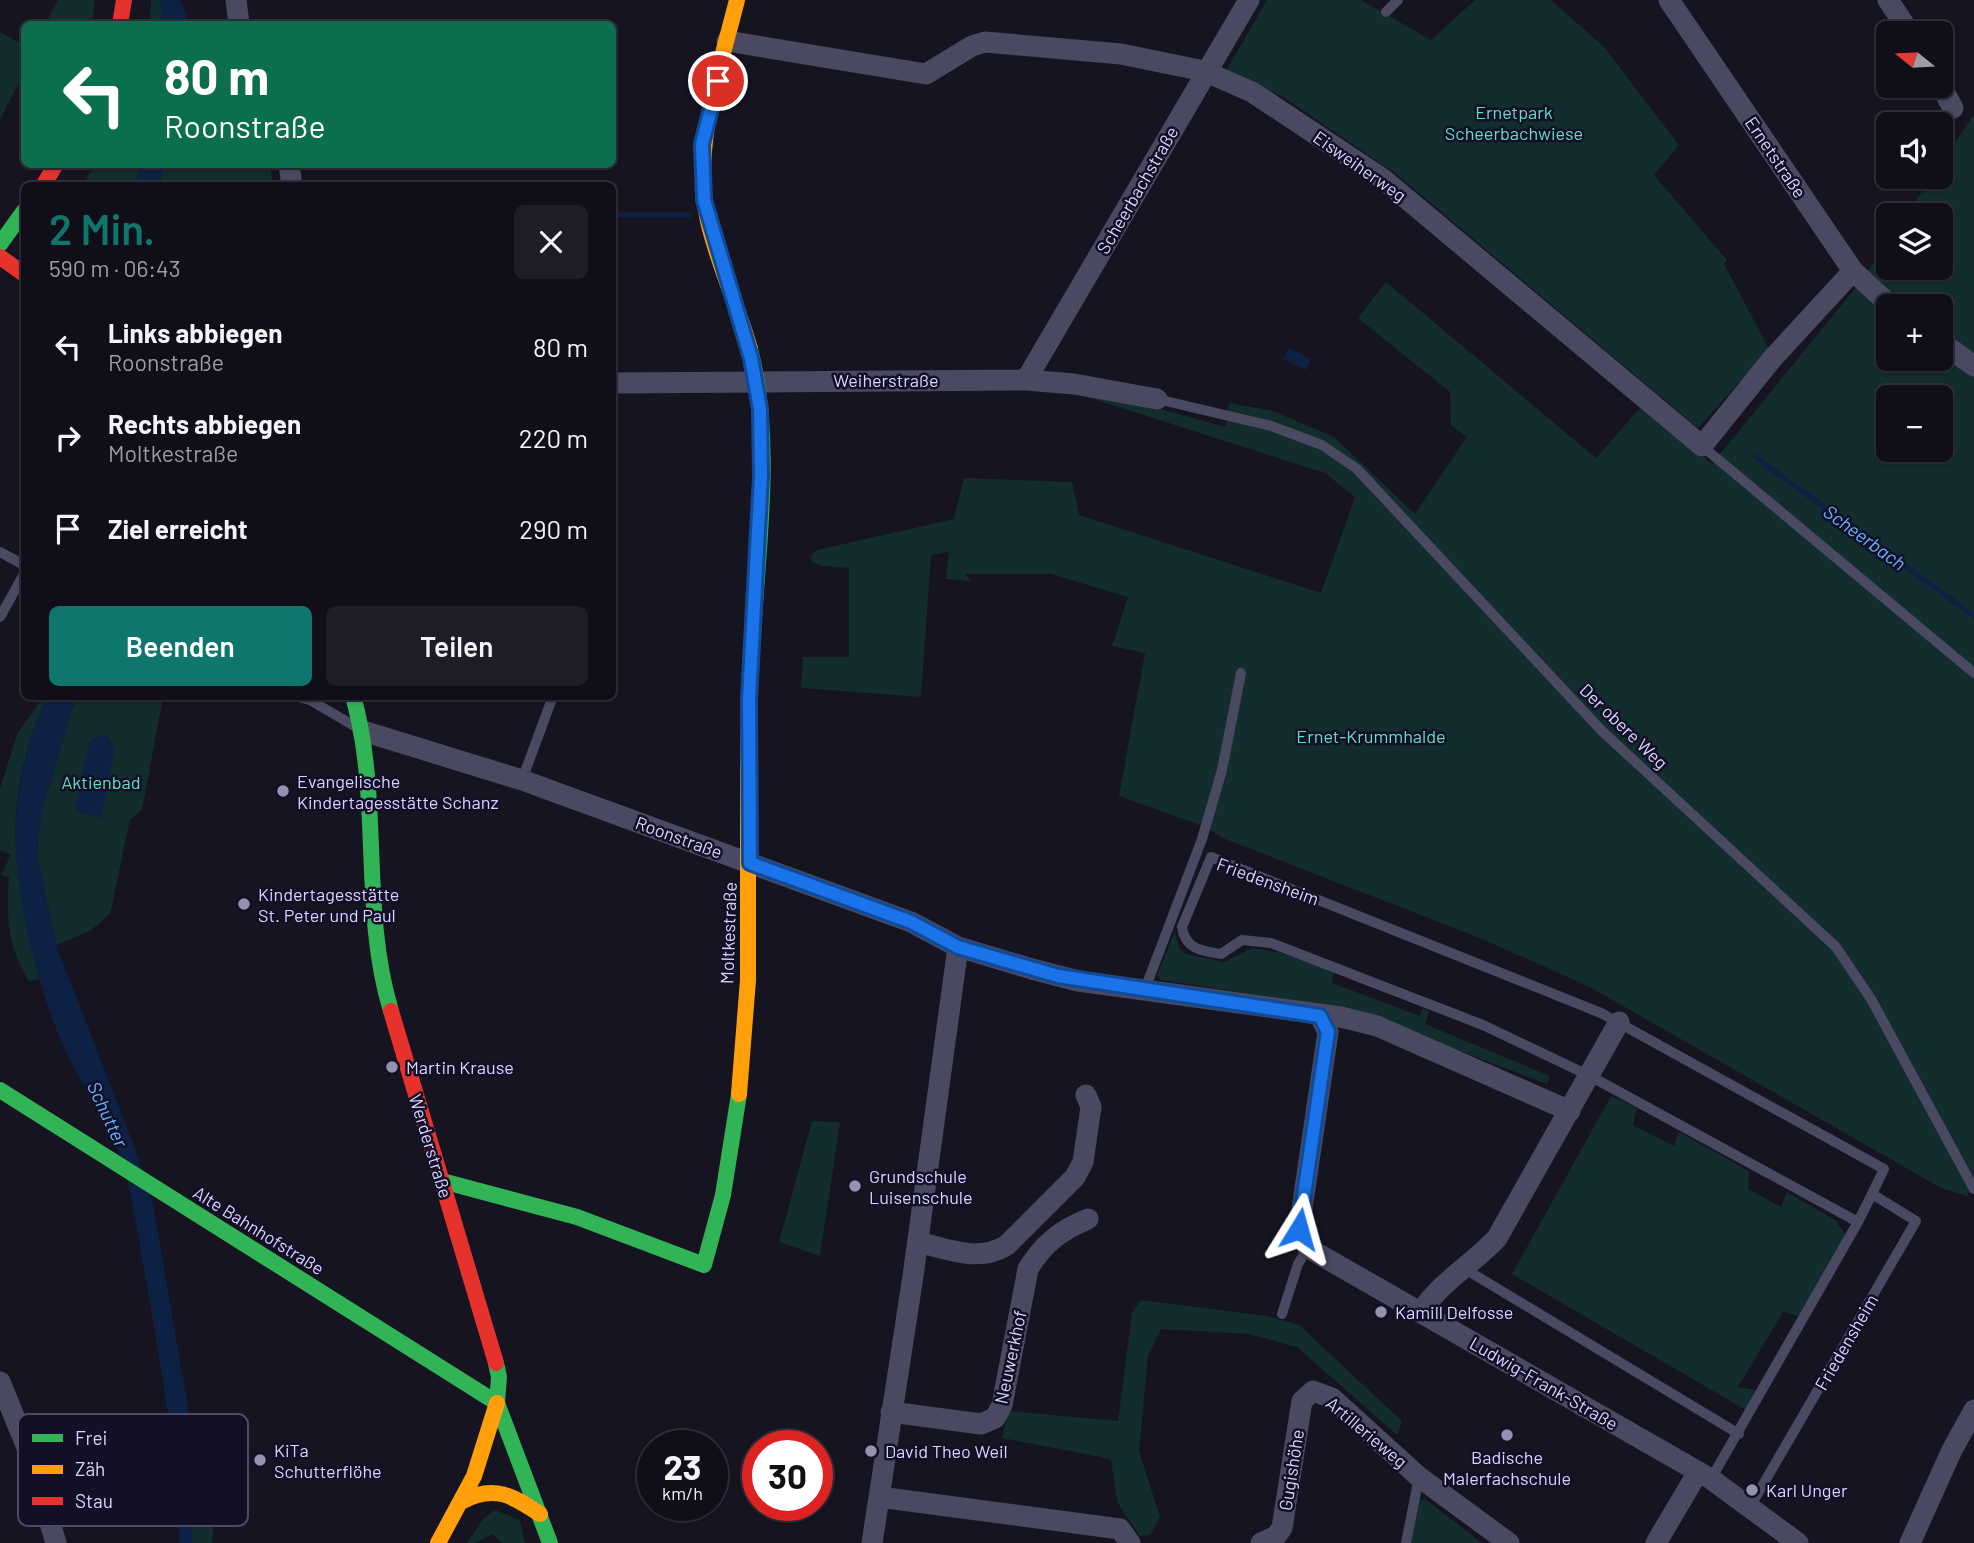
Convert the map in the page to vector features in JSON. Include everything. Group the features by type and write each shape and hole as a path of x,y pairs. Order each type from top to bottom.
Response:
{"street":[{"path":"120,21 124,0"},
{"path":"236,0 239,21"},
{"name":"Moltkestraße","path":"442,1181 577,1217 704,1265 721,1214 742,1093 750,863 749,699 761,476 757,380 737,307 707,218 701,171 702,144 737,0"},
{"name":"Scheerbachstraße","path":"1026,380 1204,72 1249,0"},
{"name":"Ernetstraße","path":"1669,0 1853,271 1878,294"},
{"path":"1888,0 1902,21"},
{"name":"Eisweiherweg","path":"727,41 926,74 972,46 985,42 1121,54 1204,72 1252,92 1383,179 1702,446"},
{"path":"1948,98 1953,108"},
{"path":"0,244 21,215"},
{"path":"10,230 21,239"},
{"path":"0,257 21,272"},
{"path":"1702,446 1772,359 1853,271"},
{"path":"1953,351 1974,366"},
{"name":"Weiherstraße","path":"616,383 1026,380 1073,384 1157,399"},
{"name":"Werderstraße","path":"354,700 363,731 374,906 385,993 490,1339 499,1377 497,1403 550,1543"},
{"name":"Roonstraße","path":"363,731 523,780 911,922 958,947 1058,976 1320,1016"},
{"path":"872,1543 918,1242 958,947"},
{"path":"1308,1248 1299,1229 1328,1032 1320,1016 1341,1017 1377,1026 1570,1111"},
{"path":"1421,1312 1441,1286 1465,1269 1497,1238 1619,1022"},
{"name":"Alte Bahnhofstraße","path":"0,1090 471,1384 497,1403"},
{"path":"918,1242 980,1255 995,1253 1007,1245 1075,1177 1083,1162 1091,1107 1086,1095"},
{"name":"Neuwerkhof","path":"891,1412 981,1424 995,1418 1002,1405 1028,1269 1040,1250 1054,1237 1087,1219"},
{"name":"Ludwig-Frank-Straße","path":"1308,1248 1705,1476 1798,1543"},
{"path":"0,1382 18,1426"},
{"name":"Artillerieweg","path":"1313,1391 1332,1398 1419,1477 1509,1543"},
{"name":"Gugishöhe","path":"1261,1543 1276,1536 1282,1528 1302,1401 1313,1391"},
{"path":"438,1543 463,1501 491,1433 497,1403"},
{"path":"1910,1543 1952,1450 1974,1410"},
{"path":"1656,1543 1705,1476"},
{"path":"463,1501 478,1491 499,1491 540,1514"},
{"path":"878,1497 1120,1529 1130,1543"},
{"path":"51,1526 56,1543"}],"lane":[{"path":"1386,12 1398,0"},
{"name":"Der obere Weg","path":"1157,399 1272,426 1322,445 1357,469 1602,732 1836,947 1871,999 1974,1189"},
{"path":"1702,446 1974,673"},
{"path":"0,552 21,563"},
{"path":"0,617 21,579"},
{"path":"1145,989 1202,839 1222,770 1241,673"},
{"path":"310,700 363,731"},
{"path":"523,780 552,700"},
{"name":"Friedensheim","path":"1705,1476 1740,1434 1858,1222 1884,1169 1619,1022 1518,978 1211,857 1182,927 1183,939 1192,947 1221,954 1242,940 1271,943 1483,1025 1590,1076 1858,1222"},
{"name":"Friedensheim","path":"1750,1507 1916,1221 1872,1194"},
{"path":"1283,1314 1298,1264 1308,1248"},
{"path":"1465,1269 1740,1434"},
{"name":"Artillerieweg","path":"1406,1543 1419,1477"}],"green space":[{"path":"58,0 95,0 92,21 54,21 48,18"},
{"path":"151,0 160,0 163,21 150,21"},
{"name":"Ernetpark Scheerbachwiese","path":"1267,0 1361,0 1431,40 1475,0 1551,0 1604,47 1679,145 1654,175 1727,260 1724,264 1769,349 1698,428 1396,174 1285,98 1226,71"},
{"path":"0,32 21,43 21,79 0,119"},
{"path":"1974,114 1974,357 1953,342 1953,294 1890,294 1876,280 1953,280 1953,203 1914,203 1924,189 1953,189 1953,146"},
{"path":"93,168 140,168 137,182 84,182"},
{"path":"163,168 270,168 273,182 160,182"},
{"path":"1876,259 1876,279 1868,271"},
{"name":"Ernet-Krummhalde","path":"1386,282 1596,458 1640,408 1712,464 1856,287 1876,306 1876,371 1953,371 1953,362 1974,376 1974,1186 1967,1196 1941,1188 1590,987 1480,938 1225,839 1206,827 1119,796 1145,653 1112,646 1128,597 1051,574 965,574 971,581 946,579 949,552 931,555 921,697 801,688 803,657 849,657 849,568 821,566 812,562 811,556 817,550 954,519 964,478 1072,482 1079,515 1321,593 1355,497 1325,473 1084,396 1160,409 1226,427 1229,403 1273,411 1334,437 1415,514 1467,437 1451,425 1450,392 1358,318"},
{"path":"41,700 46,700 22,770 17,803 18,870 39,979 29,981 22,969 10,932 9,878 1,875 11,855 0,850 0,789 17,734"},
{"name":"Aktienbad","path":"75,700 162,700 142,810 130,820 110,914 90,931 56,945 37,853 41,812"},
{"path":"1175,931 1179,948 1186,954 1225,962 1252,948 1282,953 1334,971 1332,983 1420,1016 1423,1008 1429,1012 1425,1024 1550,1076 1547,1084 1349,1009 1161,980 1157,975"},
{"path":"1611,1096 1637,1108 1633,1125 1674,1146 1679,1132 1749,1171 1748,1189 1781,1207 1787,1192 1835,1220 1846,1235 1799,1316 1783,1312 1738,1387 1756,1390 1746,1410 1512,1274"},
{"path":"812,1121 840,1122 820,1256 779,1242"},
{"path":"1141,1300 1266,1316 1299,1325 1402,1421 1397,1435 1297,1347 1249,1334 1161,1329 1148,1356 1139,1451 1160,1517 1150,1535 1140,1536 1117,1502 1111,1459 1002,1438 1008,1411 1118,1421 1132,1313"},
{"path":"1417,1499 1426,1500 1482,1543 1410,1543"},
{"path":"495,1510 520,1520 525,1543 502,1543 492,1534 475,1543 467,1543 483,1519"},
{"path":"192,1526 213,1526 212,1543 192,1543"}],"water":[{"path":"160,0 181,0 188,21 163,21"},
{"path":"140,168 163,168 160,182 137,182"},
{"path":"1289,348 1311,359 1306,370 1283,359"},
{"name":"Schutter","path":"46,700 75,700 41,812 37,853 56,945 134,1146 153,1205 189,1414 168,1414 135,1218 124,1168 108,1126 71,1062 54,1023 30,944 18,879 16,818 25,759"},
{"path":"101,735 108,736 115,749 101,818 75,811 89,742"},
{"path":"178,1526 192,1526 192,1543 179,1543"}],"waterway":[{"name":"Scheerbach","path":"616,215 690,215"},
{"name":"Scheerbach","path":"1755,457 1974,616"}],"traffic: fast":[{"path":"0,244 21,215"},
{"path":"748,764 750,684 763,476 760,412 750,349"},
{"path":"354,700 367,774 376,933 391,1011"},
{"path":"0,1090 497,1403"},
{"path":"442,1181 577,1217 704,1265 723,1195 739,1094"},
{"path":"496,1363 499,1377 497,1403 550,1543"}],"traffic: slow":[{"path":"737,0 705,137 704,193 712,237 750,349"},
{"path":"739,1094 748,980 748,764"},
{"path":"438,1543 474,1476 497,1403"},
{"path":"463,1501 484,1493 503,1494 540,1514"}],"traffic: jam":[{"path":"120,21 124,0"},
{"path":"45,182 54,168"},
{"path":"0,257 21,272"},
{"path":"391,1011 496,1363"}],"place":[{"name":"Evangelische Kindertagesstätte Schanz","path":"283,791"},
{"name":"Kindertagesstätte St. Peter und Paul","path":"244,904"},
{"name":"Martin Krause","path":"392,1067"},
{"name":"Grundschule Luisenschule","path":"855,1186"},
{"name":"Kamill Delfosse","path":"1381,1312"},
{"name":"Badische Malerfachschule","path":"1507,1435"},
{"name":"David Theo Weil","path":"871,1451"},
{"name":"KiTa Schutterflöhe","path":"260,1460"},
{"name":"Karl Unger","path":"1752,1490"}],"route":[{"path":"718,81 702,144 704,200 707,218 737,307 757,380 760,409 761,476 749,699 750,863 911,922 958,947 1058,976 1320,1016 1328,1032 1299,1229"}]}
